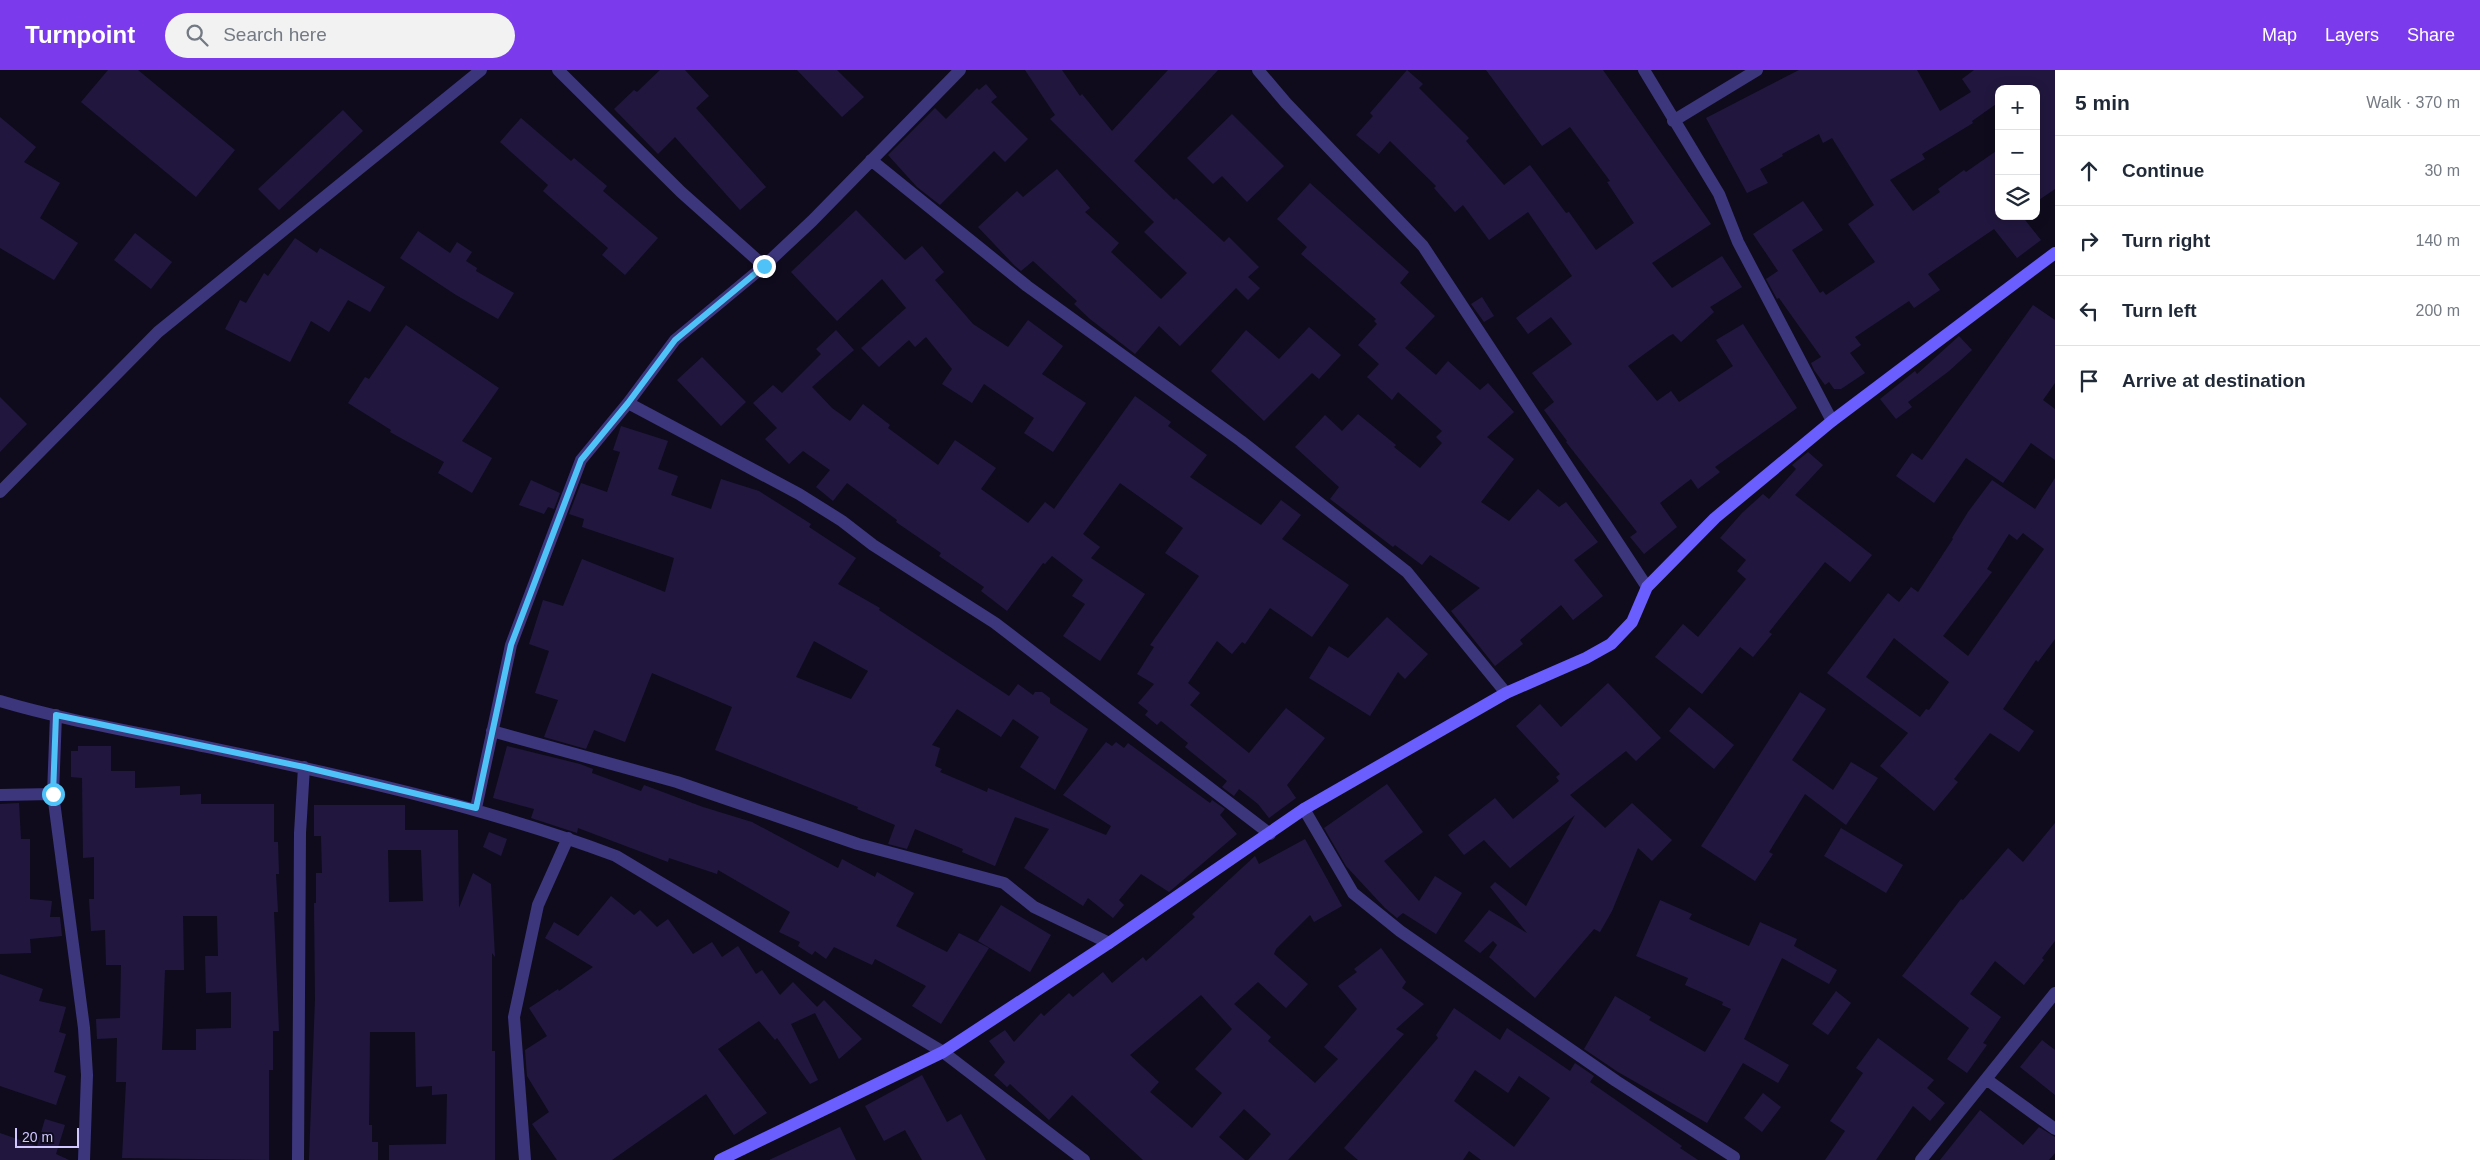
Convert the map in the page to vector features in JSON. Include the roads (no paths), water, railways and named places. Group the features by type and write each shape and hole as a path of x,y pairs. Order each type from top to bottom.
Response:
{"street":[{"path":"0,492 158,332 481,70"},
{"path":"476,808 511,645 581,460 628,403 675,340 764,266 812,221 960,70"},
{"path":"1258,70 1286,103 1424,246 1647,587"},
{"path":"1644,70 1672,121 1719,194 1738,242 1832,421"},
{"path":"1672,121 1757,70"},
{"path":"561,71 681,192 764,266"},
{"path":"871,160 1027,286 1241,441 1407,572 1506,693"},
{"path":"720,1160 943,1052 1109,943 1304,809 1506,693 1586,658 1611,644 1632,622 1647,587 1715,518 1832,421 2055,253"},
{"path":"628,403 799,494 842,521 873,545 995,623 1270,834"},
{"path":"0,701 56,715 304,767 476,808 616,856 943,1052 1084,1160"},
{"path":"56,715 53,794 84,1028 87,1075 84,1160"},
{"path":"492,731 677,782 858,844 1004,883 1034,906 1109,943"},
{"path":"298,1160 300,833 304,767"},
{"path":"0,795 53,794"},
{"path":"1304,809 1353,892 1366,904 1446,964 1616,1081 1734,1157"},
{"path":"524,1160 514,1016 538,905 568,838"},
{"path":"1922,1160 2055,993"},
{"path":"1986,1079 2055,1129"}]}
